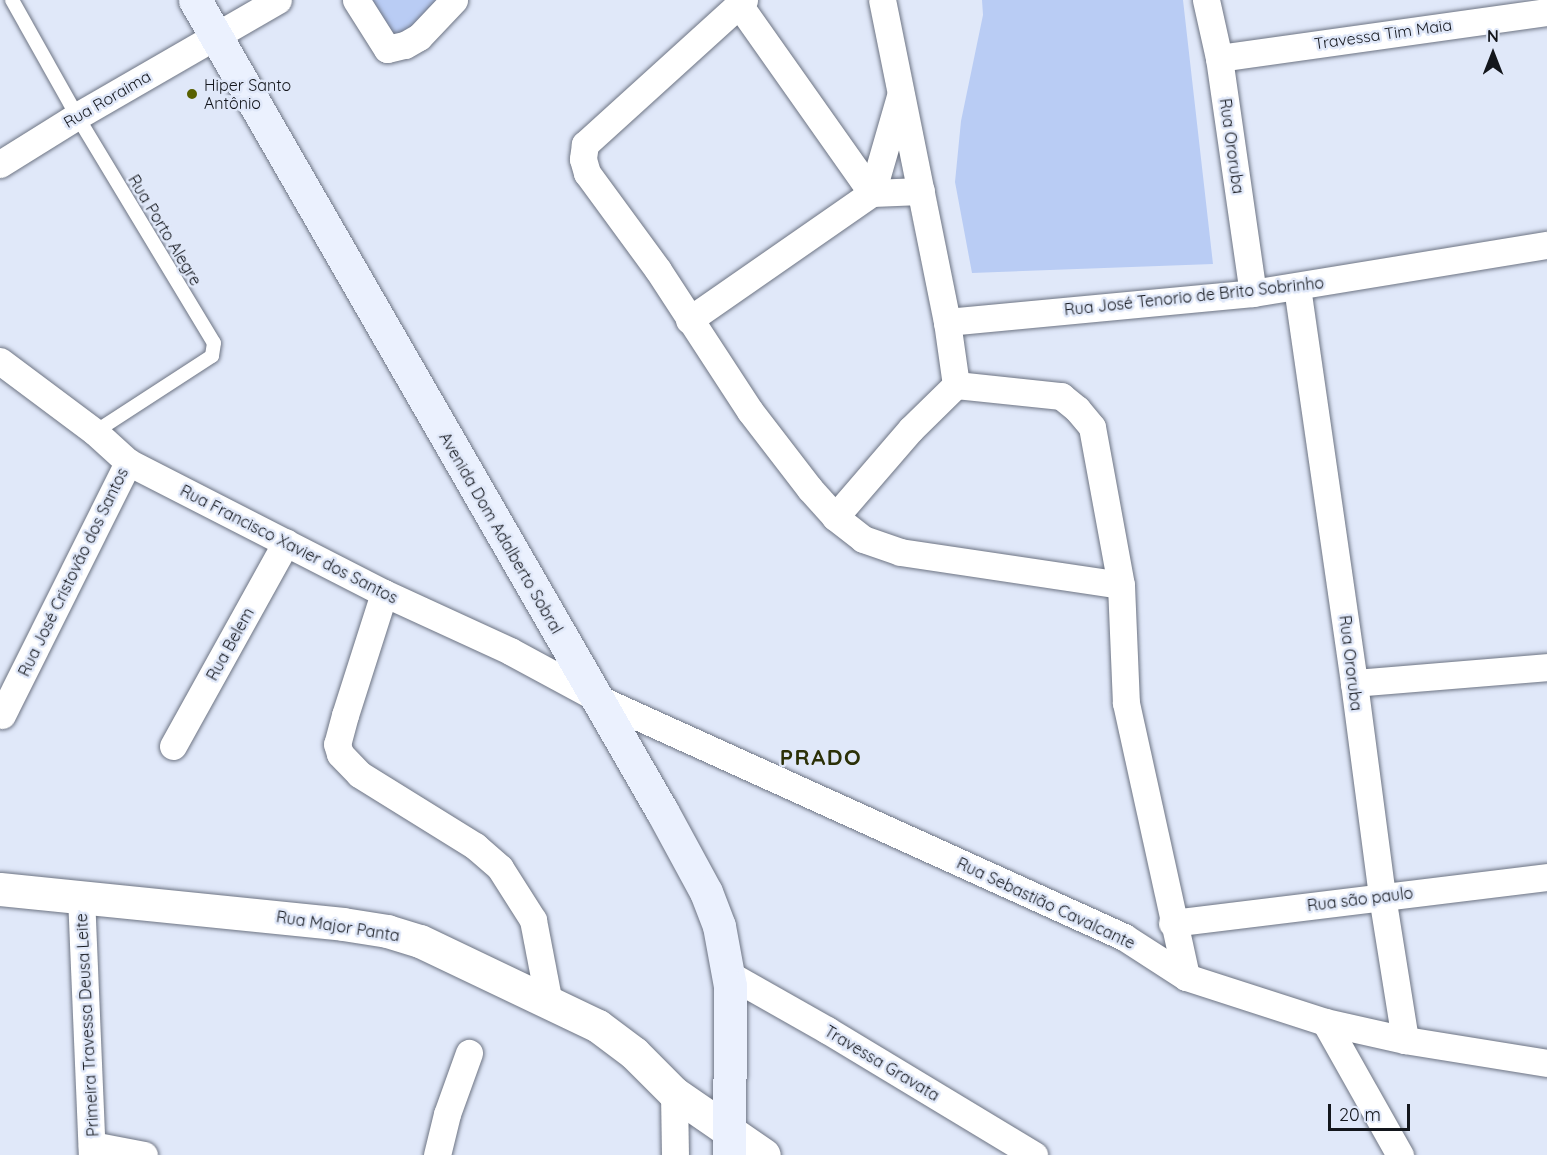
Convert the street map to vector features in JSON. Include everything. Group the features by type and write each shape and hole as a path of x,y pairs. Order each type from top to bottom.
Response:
{"main road":[{"name":"Avenida Dom Adalberto Sobral","path":"195,0 597,698 706,892 719,926 729,980 731,1089 729,1142"}],"street":[{"name":"Rua Roraima","path":"0,164 77,116 278,0"},
{"path":"356,0 387,49 405,45 419,37 454,0"},
{"path":"882,0 947,322 956,386"},
{"name":"Rua Ororuba","path":"1206,0 1219,58 1253,293"},
{"path":"872,193 742,3 585,144 583,159 587,173 598,191 658,270 750,411 835,517 863,539 900,552 1121,585"},
{"name":"Travessa Tim Maia","path":"1219,58 1528,8"},
{"path":"872,193 901,92"},
{"path":"689,320 872,193 921,191"},
{"name":"Rua José Tenorio de Brito Sobrinho","path":"947,322 1253,293 1547,245"},
{"name":"Rua Ororuba","path":"1297,287 1382,896 1405,1040"},
{"name":"Rua Francisco Xavier dos Santos","path":"0,363 95,432 128,462 384,593 510,651 597,698"},
{"path":"835,517 911,429 956,386 1061,396 1077,409 1092,427 1121,585 1126,703 1172,923 1186,977"},
{"name":"Rua José Cristovão dos Santos","path":"2,716 128,462"},
{"name":"Rua Belem","path":"173,746 286,542"},
{"path":"384,593 337,744 340,753 359,774 475,846 500,868 533,920 549,1003"},
{"path":"1354,683 1547,667"},
{"name":"Rua Sebastião Cavalcante","path":"597,698 1124,937 1186,977 1325,1022 1405,1040 1547,1064"},
{"name":"Rua são paulo","path":"1172,923 1547,877"},
{"name":"Rua Major Panta","path":"0,889 343,924 387,931 420,940 598,1026 618,1040 729,1142 764,1155"},
{"name":"Primeira Travessa Deusa Leite","path":"81,896 92,1150"},
{"name":"Travessa Gravata","path":"729,980 827,1030 1034,1155"},
{"path":"1325,1022 1400,1155"},
{"path":"437,1155 447,1114 469,1053"},
{"path":"674,1093 675,1155"},
{"path":"92,1150 144,1155"}],"lane":[{"name":"Rua Porto Alegre","path":"12,0 77,116 214,343 212,356 95,432"}],"shaded area":[{"path":"356,0 454,0 405,45"},
{"path":"982,0 1183,0 1213,264 972,273 955,182 961,121 983,15"}],"place":[{"name":"Hiper Santo Antônio","path":"192,94"}],"district":[{"name":"PRADO","path":"821,758"}]}
